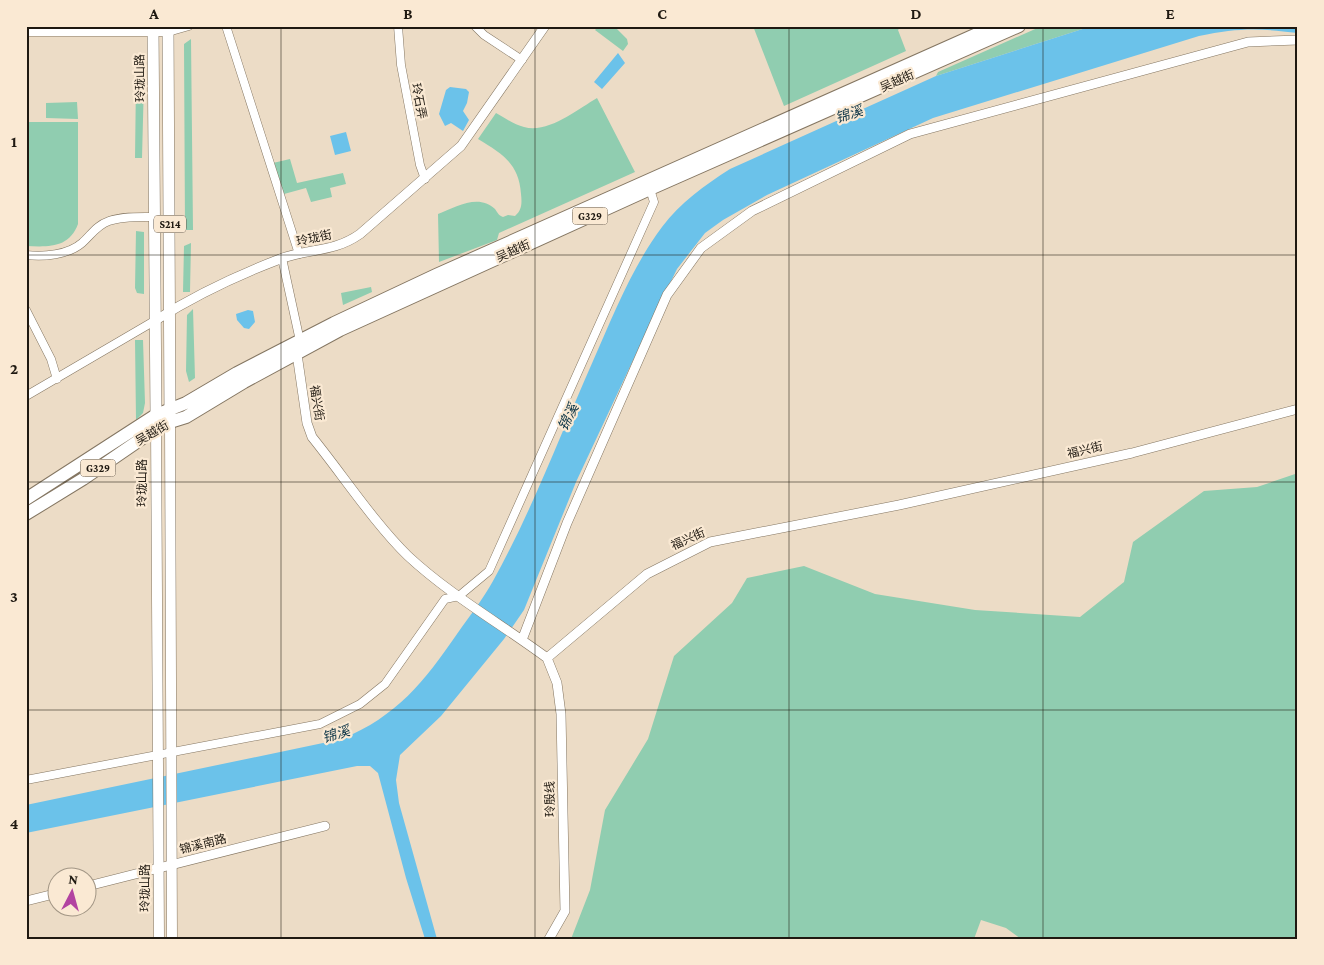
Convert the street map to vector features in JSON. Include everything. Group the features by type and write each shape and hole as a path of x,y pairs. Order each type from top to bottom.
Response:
{"highway":[{"name":"吴越街","path":"26,514 156,430 170,416 300,341 445,271 995,26"},
{"name":"吴越街","path":"26,499 156,415 186,417 297,354 440,283 1019,26"}],"main road":[{"name":"玲珑山路","path":"153,29 159,939"},
{"name":"S214","path":"168,29 170,416"},
{"path":"170,416 172,939"}],"street":[{"path":"26,32 168,29 189,26"},
{"path":"226,26 299,254"},
{"name":"玲石弄","path":"398,26 401,65 420,165 425,179"},
{"path":"475,26 484,35 522,60"},
{"name":"玲珑街","path":"26,396 170,311 282,258 345,244 425,179 461,146 545,26"},
{"path":"522,640 567,523 667,295 701,248 752,211 910,134 1248,42 1298,40"},
{"path":"26,780 172,754 320,724 360,704 385,684 446,599 459,596 489,571 654,202 650,189"},
{"path":"26,256 38,256 65,251 81,244 97,228 109,221 155,217"},
{"path":"282,258 300,341"},
{"path":"26,310 48,352 57,379"},
{"name":"福兴街","path":"297,354 307,423 312,437 393,540 409,556 459,596 547,658 647,574 710,542 899,505 1132,453 1298,409"},
{"name":"玲殷线","path":"547,658 557,683 561,714 565,911 549,939"},
{"name":"锦溪南路","path":"98,883 325,826"},
{"path":"26,901 48,896"}],"green space":[{"path":"599,26 614,26 627,39 628,44 623,51 595,30"},
{"path":"753,26 901,26 898,30 906,51 784,106"},
{"path":"1042,26 1092,26 936,76 938,72"},
{"path":"191,39 193,230 185,230 184,44"},
{"path":"136,80 144,81 142,158 135,158"},
{"path":"597,98 635,172 499,233 497,240 439,262 438,214 459,205 474,202 489,204 503,217 508,215 515,216 520,209 520,184 513,167 502,155 478,139 496,113 524,127 543,127 553,124"},
{"path":"77,102 78,119 46,118 46,103"},
{"path":"26,122 78,122 78,224 74,232 64,242 50,246 26,246"},
{"path":"290,159 297,183 343,173 346,184 330,188 332,197 311,202 306,188 284,194 273,163"},
{"path":"136,231 144,232 144,294 137,293 135,288"},
{"path":"191,243 190,292 183,292 184,246"},
{"path":"371,287 372,292 343,305 341,293"},
{"path":"193,309 195,378 189,382 186,371 187,315"},
{"path":"135,340 143,340 145,403 143,413 136,420"},
{"path":"1298,473 1298,939 1021,939 1006,928 981,920 974,939 571,939 590,890 605,810 648,739 674,656 732,603 747,578 804,566 875,594 975,610 1080,617 1124,582 1133,542 1204,491 1257,487"}],"water":[{"path":"1092,26 1298,26 1298,33 1248,30 1225,31 1199,36 933,118 767,195 723,220 705,233 677,269 650,324 576,482 524,610 504,639 441,716 400,755 396,780 399,803 437,939 425,939 406,878 378,773 370,766 357,766 26,833 26,805 342,739 379,720 408,696 421,682 476,608 493,581 533,500 608,327 641,258 669,218 685,202 730,169 936,76"},
{"path":"618,53 625,63 602,89 594,82"},
{"path":"450,87 466,89 469,92 463,111 469,120 463,131 451,123 445,126 439,114 446,90"},
{"path":"346,132 351,151 335,155 330,136"},
{"path":"248,310 253,311 255,322 249,329 244,328 237,320 236,314"}],"water label":[{"name":"锦溪","path":"849,114"},
{"name":"锦溪","path":"568,417"},
{"name":"锦溪","path":"336,734"}]}
